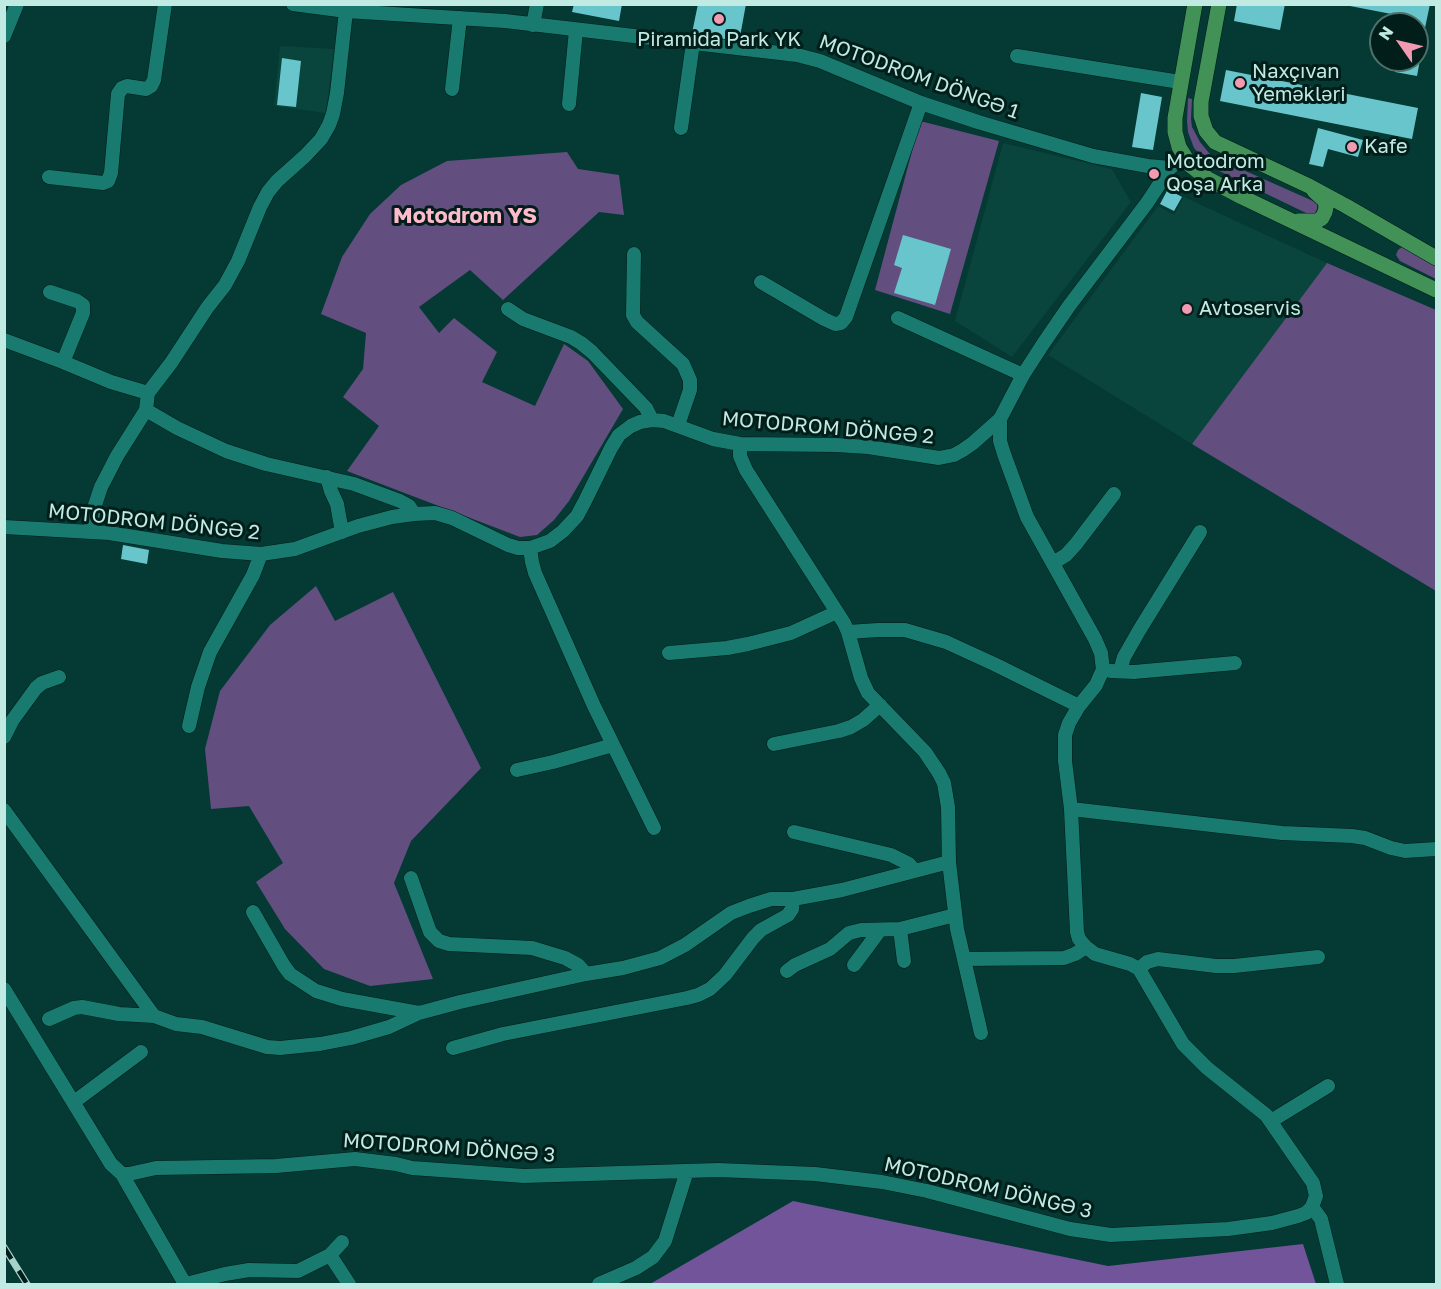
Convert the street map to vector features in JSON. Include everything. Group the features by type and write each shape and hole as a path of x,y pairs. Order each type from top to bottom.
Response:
{"main road":[{"path":"1195,4 1175,118 1175,132 1179,147 1190,165 1208,179 1242,197 1437,290"},
{"path":"1219,4 1201,102 1201,116 1206,131 1215,142 1309,186 1437,258"},
{"path":"1292,220 1317,221 1325,212 1325,201 1309,186"}],"street":[{"path":"4,36 17,4"},
{"path":"49,177 103,183 108,181 111,173 118,94 122,88 127,86 146,89 151,86 154,80 165,4"},
{"name":"MOTODROM DÖNGƏ 1","path":"293,4 346,11 533,25 797,55 820,61 921,103 978,123 1093,156 1170,168"},
{"path":"533,25 537,4"},
{"path":"90,531 94,508 102,487 117,456 146,410 148,393 225,285 268,192 305,156 329,125 338,93 346,11"},
{"path":"452,89 460,18"},
{"path":"569,104 576,30"},
{"path":"681,128 693,43"},
{"path":"1017,56 1180,82"},
{"path":"761,282 825,319 835,324 841,323 846,317 921,103"},
{"name":"MOTODROM DÖNGƏ 2","path":"652,420 678,425 713,439 740,444 868,447 939,458 963,450 985,434 1000,419 1042,344 1147,203 1170,168 1184,157"},
{"path":"634,254 633,315 682,364 690,380 690,390 678,425"},
{"path":"50,292 77,301 82,305 83,313 63,362"},
{"path":"507,309 523,319 581,343 646,408 652,420 631,426 619,435 577,516 556,536 530,548 536,573 594,706 654,828"},
{"path":"898,318 1023,375"},
{"path":"4,340 111,382 148,393"},
{"path":"146,410 177,428 226,450 266,464 354,484 400,501 409,506 414,514"},
{"path":"1000,419 1000,441 1027,517 1101,653 1103,670 1096,685 1069,723 1065,743 1079,939 1095,954 1130,964 1138,969 1183,1044 1207,1068 1271,1121 1313,1183 1316,1196 1312,1207 1321,1219 1336,1284"},
{"path":"740,444 740,456 746,470 848,632 861,678 868,693 925,752 944,783 948,807 949,862 957,929 981,1033"},
{"path":"327,477 337,504 342,532"},
{"path":"1053,563 1066,555 1076,544 1114,494"},
{"name":"MOTODROM DÖNGƏ 2","path":"4,527 90,531 222,552 261,554 295,549 342,532 392,518 435,513 452,518 508,545 530,548"},
{"path":"1120,671 1124,657 1140,628 1200,532"},
{"path":"189,726 198,687 210,652 253,575 261,554"},
{"path":"669,653 748,644 791,633 837,612"},
{"path":"848,632 905,630 946,642 1079,706"},
{"path":"1103,670 1134,672 1234,663"},
{"path":"4,737 12,721 36,688 42,683 59,677"},
{"path":"774,744 851,727 880,705"},
{"path":"517,770 613,746"},
{"path":"1071,809 1282,833 1352,836 1406,851 1437,849"},
{"path":"4,810 154,1017"},
{"path":"794,832 891,855 909,864 915,871"},
{"path":"50,1019 82,1006 119,1014 154,1017 267,1047 320,1044 389,1027 419,1013 660,958 685,945 731,913 771,899 793,899 842,890 949,862"},
{"path":"411,878 430,932 439,941 449,944 532,948 565,958 586,974"},
{"path":"453,1048 503,1034 698,995 725,975 761,930 788,915 792,909 793,899"},
{"path":"253,912 290,974 316,991 342,999 419,1013"},
{"path":"787,971 830,949 849,933 861,930 900,929 955,915"},
{"path":"900,929 904,961"},
{"path":"854,965 880,930"},
{"path":"965,959 1064,958 1086,947"},
{"path":"1138,969 1147,962 1158,959 1234,966 1318,957"},
{"path":"4,989 111,1164 122,1174 185,1284 249,1270 298,1271 330,1255 342,1242"},
{"path":"74,1102 141,1052"},
{"path":"1271,1121 1328,1086"},
{"name":"MOTODROM DÖNGƏ 3","path":"122,1174 156,1167 276,1166 355,1159 412,1168 524,1176 718,1170 767,1171 882,1182 927,1191 1070,1229 1111,1234 1228,1230 1298,1216 1306,1213 1312,1207"},
{"path":"599,1284 636,1268 653,1257 666,1241 687,1172"},
{"path":"330,1255 349,1284"}],"shaded area":[{"path":"280,46 334,49 326,113 274,106"},
{"path":"1188,98 1192,99 1192,127 1209,153 1313,201 1317,204 1315,213 1311,215 1304,212 1217,170 1206,161 1194,148 1188,132"},
{"path":"920,121 999,141 950,314 875,290"},
{"path":"1003,143 1112,169 1131,202 1012,357 955,321"},
{"path":"567,152 578,169 619,175 624,215 599,212 503,300 470,270 419,307 439,333 454,318 497,352 482,382 535,406 564,344 588,361 623,409 569,501 554,520 537,535 520,537 347,471 379,426 343,397 363,369 366,333 321,314 342,257 370,214 401,185 447,161"},
{"name":"Avtoservis","path":"1184,197 1327,263 1192,444 1048,355 1158,206 1174,215"},
{"path":"1402,247 1436,265 1436,279 1400,261 1396,255"},
{"path":"1327,263 1436,310 1436,591 1192,444"},
{"path":"316,586 335,621 393,592 481,768 411,841 394,883 433,979 370,986 324,969 285,929 256,882 283,863 249,806 211,809 205,749 220,691 270,625"},
{"path":"793,1201 1108,1266 1303,1244 1316,1284 650,1284"}],"building":[{"path":"574,4 622,4 619,21 572,12"},
{"name":"Piramida Park YK","path":"698,4 746,4 739,42 692,33"},
{"path":"1237,4 1285,4 1280,30 1234,21"},
{"path":"1350,4 1430,4 1428,12 1381,12 1350,6"},
{"path":"282,58 301,61 296,107 277,105"},
{"path":"1226,70 1418,108 1412,139 1220,101"},
{"path":"1395,72 1418,72 1417,76"},
{"path":"1141,93 1162,97 1153,150 1132,147"},
{"path":"1318,128 1363,140 1358,157 1328,149 1323,167 1309,164"},
{"path":"1168,189 1182,197 1174,211 1160,204"},
{"path":"903,235 951,249 935,305 894,293 902,268 894,265"},
{"path":"123,545 149,550 147,564 121,559"}],"railway":[{"path":"4,1247 27,1284"}],"place":[{"name":"Piramida Park YK","path":"719,19"},
{"name":"Naxçıvan Yeməkləri","path":"1240,83"},
{"name":"Kafe","path":"1352,147"},
{"name":"Motodrom Qoşa Arka","path":"1154,174"},
{"name":"Avtoservis","path":"1187,309"}],"district":[{"name":"Motodrom YS","path":"465,216"}]}
